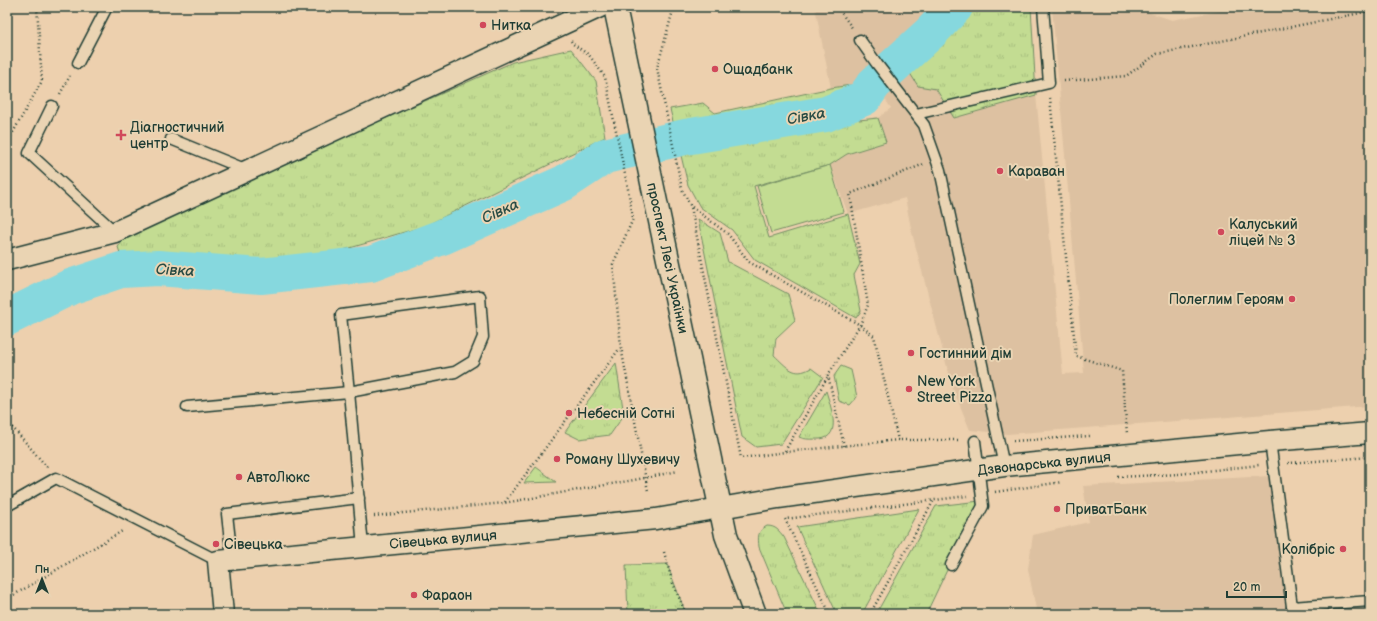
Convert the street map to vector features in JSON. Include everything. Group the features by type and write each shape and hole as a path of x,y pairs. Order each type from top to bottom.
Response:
{"main road":[{"name":"проспект Лесі Українки","path":"615,7 726,535 755,614"}],"street":[{"path":"7,260 115,232 600,7"},
{"name":"Дзвонарська вулиця","path":"720,508 778,498 1004,466 1370,433"},
{"name":"Сівецька вулиця","path":"225,560 656,519 720,508"},
{"path":"223,614 225,560"}],"lane":[{"path":"78,63 107,7"},
{"path":"916,114 1049,83 1043,7"},
{"path":"860,40 924,124 940,170 1004,466"},
{"path":"52,106 29,153 115,232"},
{"path":"171,139 249,170"},
{"path":"187,408 349,392 454,372 473,361 483,337 480,296 341,315 349,392 361,517 363,547"},
{"path":"951,564 983,506 975,441"},
{"path":"1270,441 1292,610 1370,601"},
{"path":"7,506 56,478 225,560 227,514 359,498"}],"path":[{"path":"7,143 42,81 37,7"},
{"path":"674,7 657,68 682,189 691,207 742,458 898,440 975,441"},
{"path":"837,7 860,40"},
{"path":"1120,434 1127,434 1122,371 1076,356 1049,83 1126,76 1157,54 1370,11"},
{"path":"564,23 573,44 589,55 605,77 628,189 633,219 613,264 621,347 648,491"},
{"path":"52,106 78,63"},
{"path":"784,452 828,375 860,325 868,305 850,194 936,159"},
{"path":"691,207 728,234 749,262 860,325 874,336 898,440"},
{"path":"504,503 621,347"},
{"path":"828,375 844,446"},
{"path":"7,421 56,478"},
{"path":"998,442 1097,436"},
{"path":"1112,478 1179,474 1273,464 1370,458"},
{"path":"361,517 504,503 678,471"},
{"path":"830,614 785,519 1067,482"},
{"path":"870,614 934,500"},
{"path":"7,599 140,520"},
{"path":"664,552 672,581 686,614"}],"shaded area":[{"name":"Калуський ліцей № 3","path":"815,7 940,7 896,51 936,89 954,118 1036,95 1063,374 1084,373 1052,7 1132,7 1172,20 1240,7 1370,7 1370,406 1007,434 970,430 952,386 912,233 905,198 848,214 830,165 847,154 886,142 878,118 891,108 870,77 864,83 831,88"},
{"path":"1270,476 1287,614 1037,614 1028,569 1033,535 1089,522 1083,486"}],"green space":[{"path":"940,7 1031,7 1036,95 954,118 936,89 918,86 896,51"},
{"path":"571,49 596,81 605,137 425,226 343,250 260,262 203,262 122,259 118,247 126,237 366,127 513,62"},
{"path":"864,83 859,120 878,118 886,142 847,154 830,165 754,186 769,238 848,214 860,264 854,275 861,311 856,318 755,260 732,230 700,207 688,185 670,109 703,103 715,113 831,88"},
{"path":"830,165 844,212 771,233 757,186"},
{"path":"698,219 720,233 728,262 788,294 795,320 776,338 774,355 791,370 800,372 811,368 823,377 781,444 756,447 742,437"},
{"path":"616,363 624,415 610,435 579,439 565,432"},
{"path":"841,366 851,370 857,397 850,405 839,401 834,376"},
{"path":"826,391 833,420 831,433 827,437 820,439 807,439 799,437"},
{"path":"536,467 556,482 524,483"},
{"path":"980,501 926,614 876,614 936,506"},
{"path":"919,509 862,614 837,614 797,527"},
{"path":"767,526 775,528 784,537 821,614 787,614 759,547 758,540 760,532"},
{"path":"667,564 686,614 628,614 626,565"}],"waterway":[{"name":"Сівка","path":"7,318 70,287 121,270 158,268 261,276 371,264 442,237 564,183 605,156 685,137 826,114 864,98 874,84 930,33 955,7"}],"place":[{"name":"Нитка","path":"483,25"},
{"name":"Ощадбанк","path":"715,69"},
{"name":"Діагностичний центр","path":"121,135"},
{"name":"Караван","path":"1000,171"},
{"name":"Калуський ліцей № 3","path":"1221,232"},
{"name":"Полеглим Героям","path":"1292,299"},
{"name":"Гостинний дім","path":"911,353"},
{"name":"New York Street Pizza","path":"909,389"},
{"name":"Небесній Сотні","path":"569,413"},
{"name":"Роману Шухевичу","path":"557,459"},
{"name":"АвтоЛюкс","path":"239,477"},
{"name":"ПриватБанк","path":"1057,509"},
{"name":"Сівецька","path":"216,544"},
{"name":"Колібріс","path":"1343,549"},
{"name":"Фараон","path":"414,595"}]}
